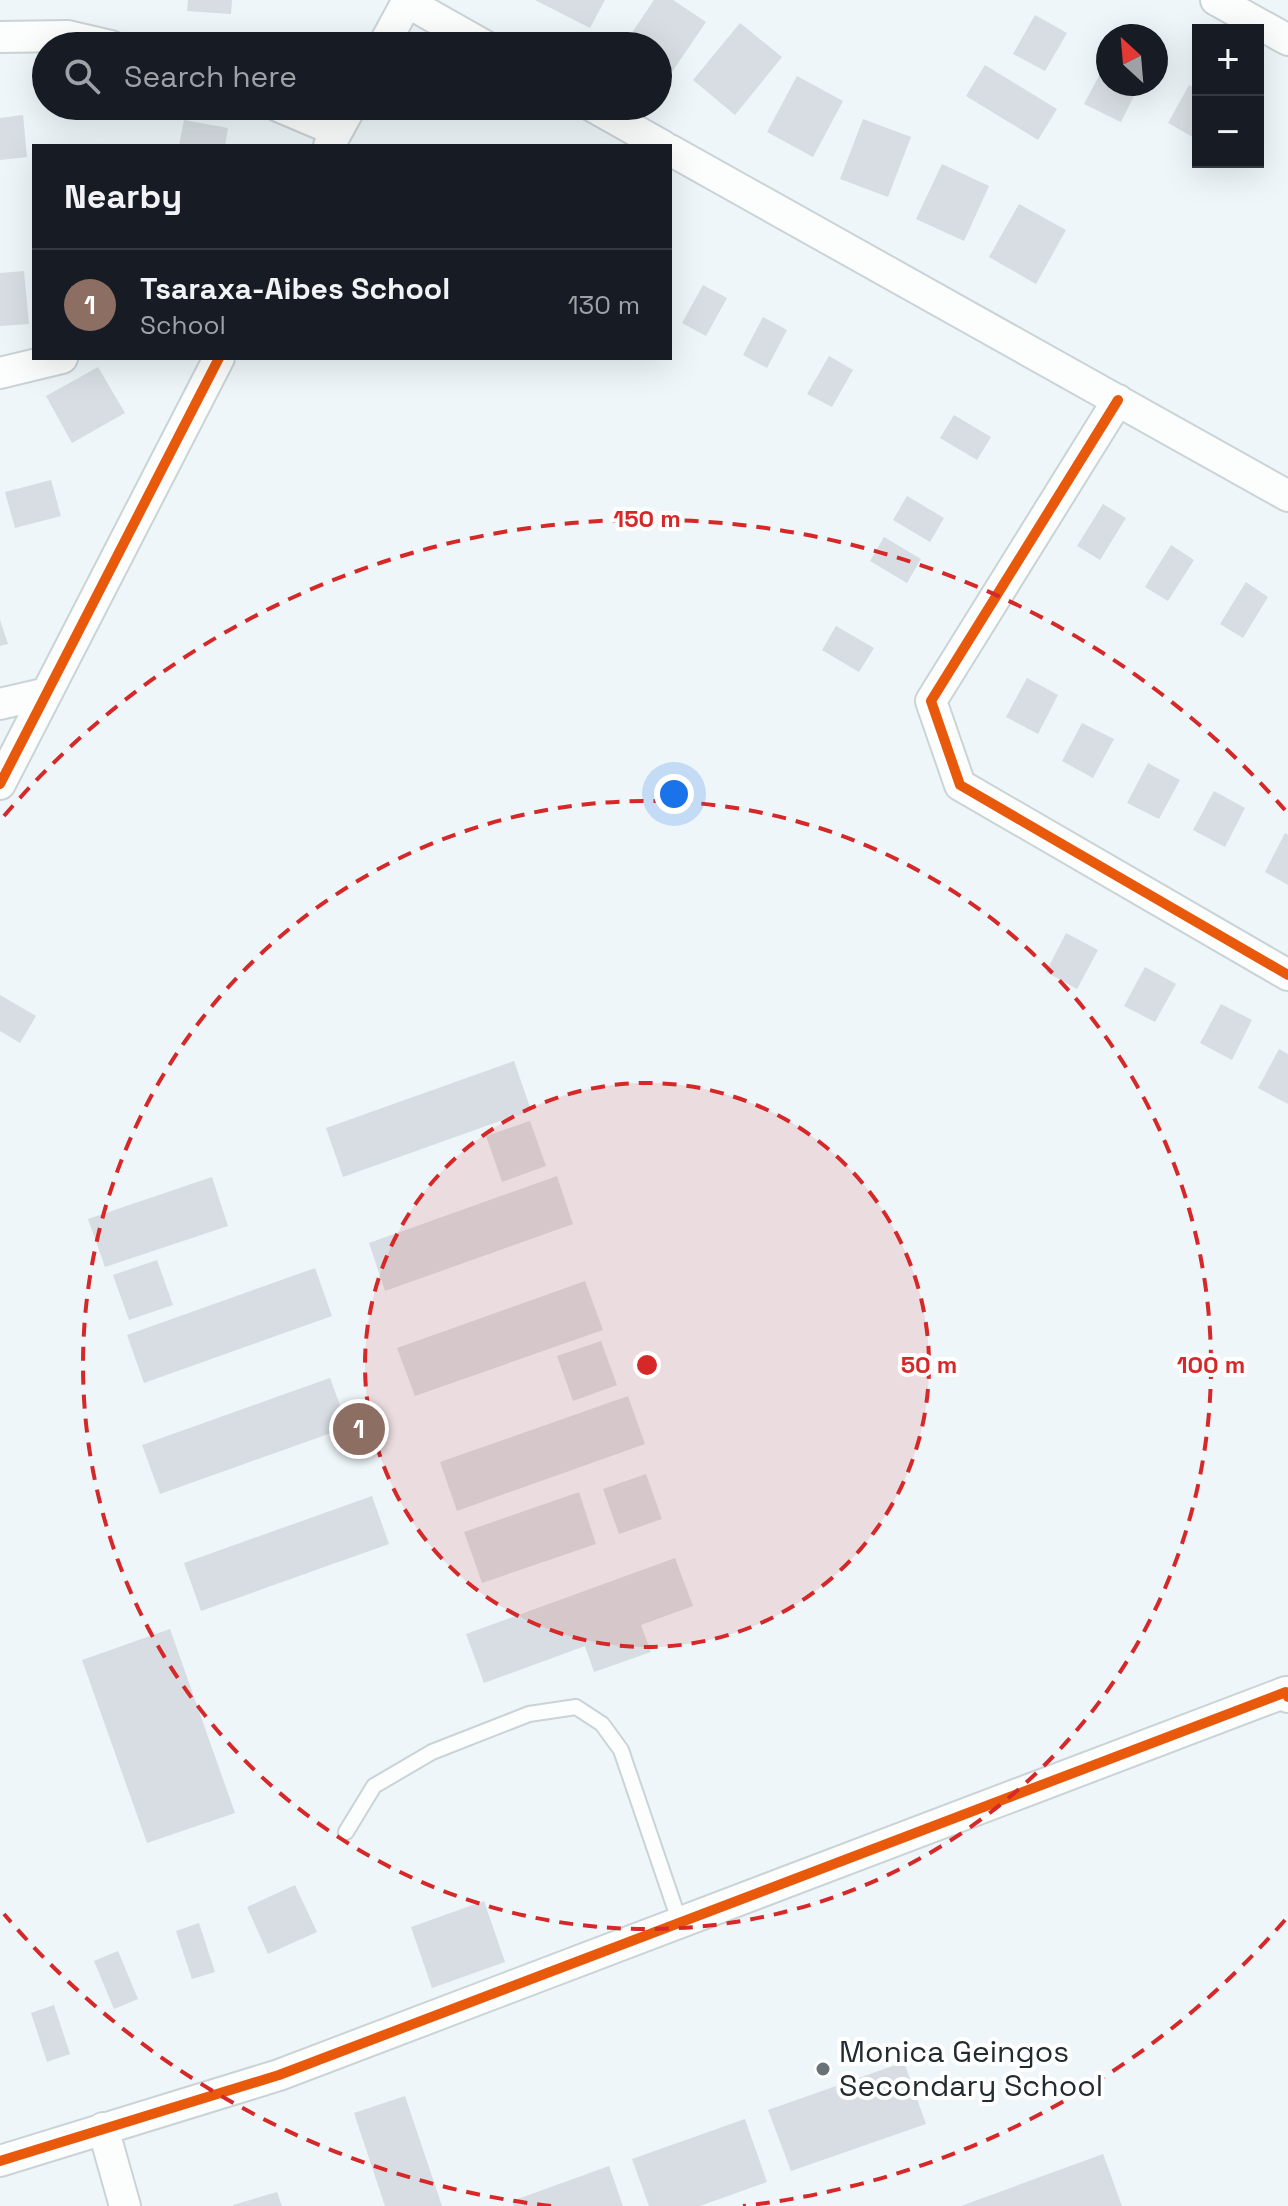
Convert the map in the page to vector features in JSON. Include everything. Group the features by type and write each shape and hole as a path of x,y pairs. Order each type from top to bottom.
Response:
{"street":[{"path":"1216,0 1288,40"},
{"path":"391,32 408,1 461,32"},
{"path":"0,37 32,37"},
{"path":"317,120 339,128"},
{"path":"617,120 659,144"},
{"path":"672,151 1288,496"},
{"path":"0,373 54,360"},
{"path":"0,784 218,360"},
{"path":"1118,400 931,701 960,785 1288,975"},
{"path":"0,704 47,693"},
{"path":"0,2161 279,2075 1287,1693"},
{"path":"103,2128 125,2206"}],"lane":[{"path":"346,1832 374,1786 432,1752 529,1714 576,1707 602,1724 621,1750 680,1923"}],"building":[{"path":"188,0 232,0 231,14 187,11"},
{"path":"535,0 605,0 590,28"},
{"path":"654,0 673,0 706,22 672,72 672,32 632,32"},
{"path":"1035,15 1067,33 1045,71 1013,54"},
{"path":"740,23 782,57 735,115 693,80"},
{"path":"985,65 1057,109 1038,140 966,96"},
{"path":"797,76 843,101 813,157 767,132"},
{"path":"1096,82 1096,96 1134,96 1121,122 1084,104"},
{"path":"1189,85 1192,86 1192,137 1168,123"},
{"path":"23,115 27,157 0,160 0,118"},
{"path":"863,119 911,137 888,197 840,179"},
{"path":"184,120 228,128 225,144 179,144"},
{"path":"942,164 989,186 964,241 916,219"},
{"path":"1019,204 1066,230 1036,284 989,257"},
{"path":"24,271 29,324 0,326 0,273"},
{"path":"703,285 727,298 706,336 682,323"},
{"path":"763,317 787,330 767,368 743,355"},
{"path":"829,356 853,370 832,407 807,394"},
{"path":"98,367 125,413 72,443 46,396"},
{"path":"954,415 991,437 977,460 940,438"},
{"path":"51,480 61,516 15,528 5,492"},
{"path":"907,496 944,518 930,542 893,520"},
{"path":"1103,504 1126,518 1100,560 1077,546"},
{"path":"884,537 921,559 907,583 870,561"},
{"path":"1171,545 1194,560 1168,601 1145,587"},
{"path":"1246,582 1268,597 1243,638 1220,624"},
{"path":"0,620 8,644 0,646"},
{"path":"836,626 874,648 859,672 822,650"},
{"path":"1027,678 1058,695 1038,734 1006,717"},
{"path":"1082,723 1114,739 1093,778 1062,761"},
{"path":"1148,763 1180,780 1159,819 1127,803"},
{"path":"1214,791 1245,808 1225,847 1193,830"},
{"path":"1285,833 1288,835 1288,885 1265,872"},
{"path":"1066,933 1098,950 1077,989 1046,972"},
{"path":"1145,967 1176,984 1155,1022 1124,1006"},
{"path":"0,995 36,1016 20,1043 0,1031"},
{"path":"1221,1004 1252,1020 1232,1060 1200,1043"},
{"path":"1279,1049 1288,1054 1288,1104 1258,1088"},
{"path":"514,1061 531,1110 343,1177 326,1128"},
{"path":"530,1121 546,1166 502,1182 486,1136"},
{"path":"557,1176 573,1224 385,1291 369,1243"},
{"path":"212,1177 228,1226 105,1267 88,1219"},
{"path":"157,1260 173,1305 129,1320 113,1275"},
{"path":"315,1268 332,1316 144,1383 127,1335"},
{"path":"585,1281 603,1330 415,1396 397,1348"},
{"path":"601,1341 617,1385 573,1401 557,1356"},
{"path":"330,1378 348,1427 160,1494 142,1445"},
{"path":"628,1396 645,1444 457,1511 440,1462"},
{"path":"646,1474 662,1519 619,1534 603,1489"},
{"path":"579,1492 596,1544 482,1583 464,1532"},
{"path":"372,1496 389,1544 201,1611 184,1563"},
{"path":"675,1558 693,1606 641,1625 651,1652 594,1672 585,1646 484,1683 466,1634"},
{"path":"170,1629 235,1813 147,1843 82,1660"},
{"path":"295,1885 317,1932 268,1954 247,1907"},
{"path":"484,1901 505,1962 432,1988 411,1927"},
{"path":"199,1923 215,1972 192,1979 176,1931"},
{"path":"118,1951 138,1999 114,2009 94,1961"},
{"path":"54,2005 70,2054 47,2062 31,2013"},
{"path":"904,2062 926,2124 791,2171 768,2110"},
{"path":"405,2096 442,2206 385,2206 354,2113"},
{"path":"745,2119 767,2182 700,2206 649,2206 632,2159"},
{"path":"1103,2154 1122,2206 961,2206"},
{"path":"609,2166 623,2206 514,2206 512,2201"},
{"path":"277,2192 282,2206 233,2206 233,2205"}],"cycle path":[{"path":"0,784 218,360"},
{"path":"1118,400 931,701 960,785 1288,975"},
{"path":"0,2161 279,2075 1286,1692 1288,1697"}],"place":[{"name":"Tsaraxa-Aibes School","path":"359,1429"},
{"name":"Monica Geingos Secondary School","path":"823,2069"}]}
